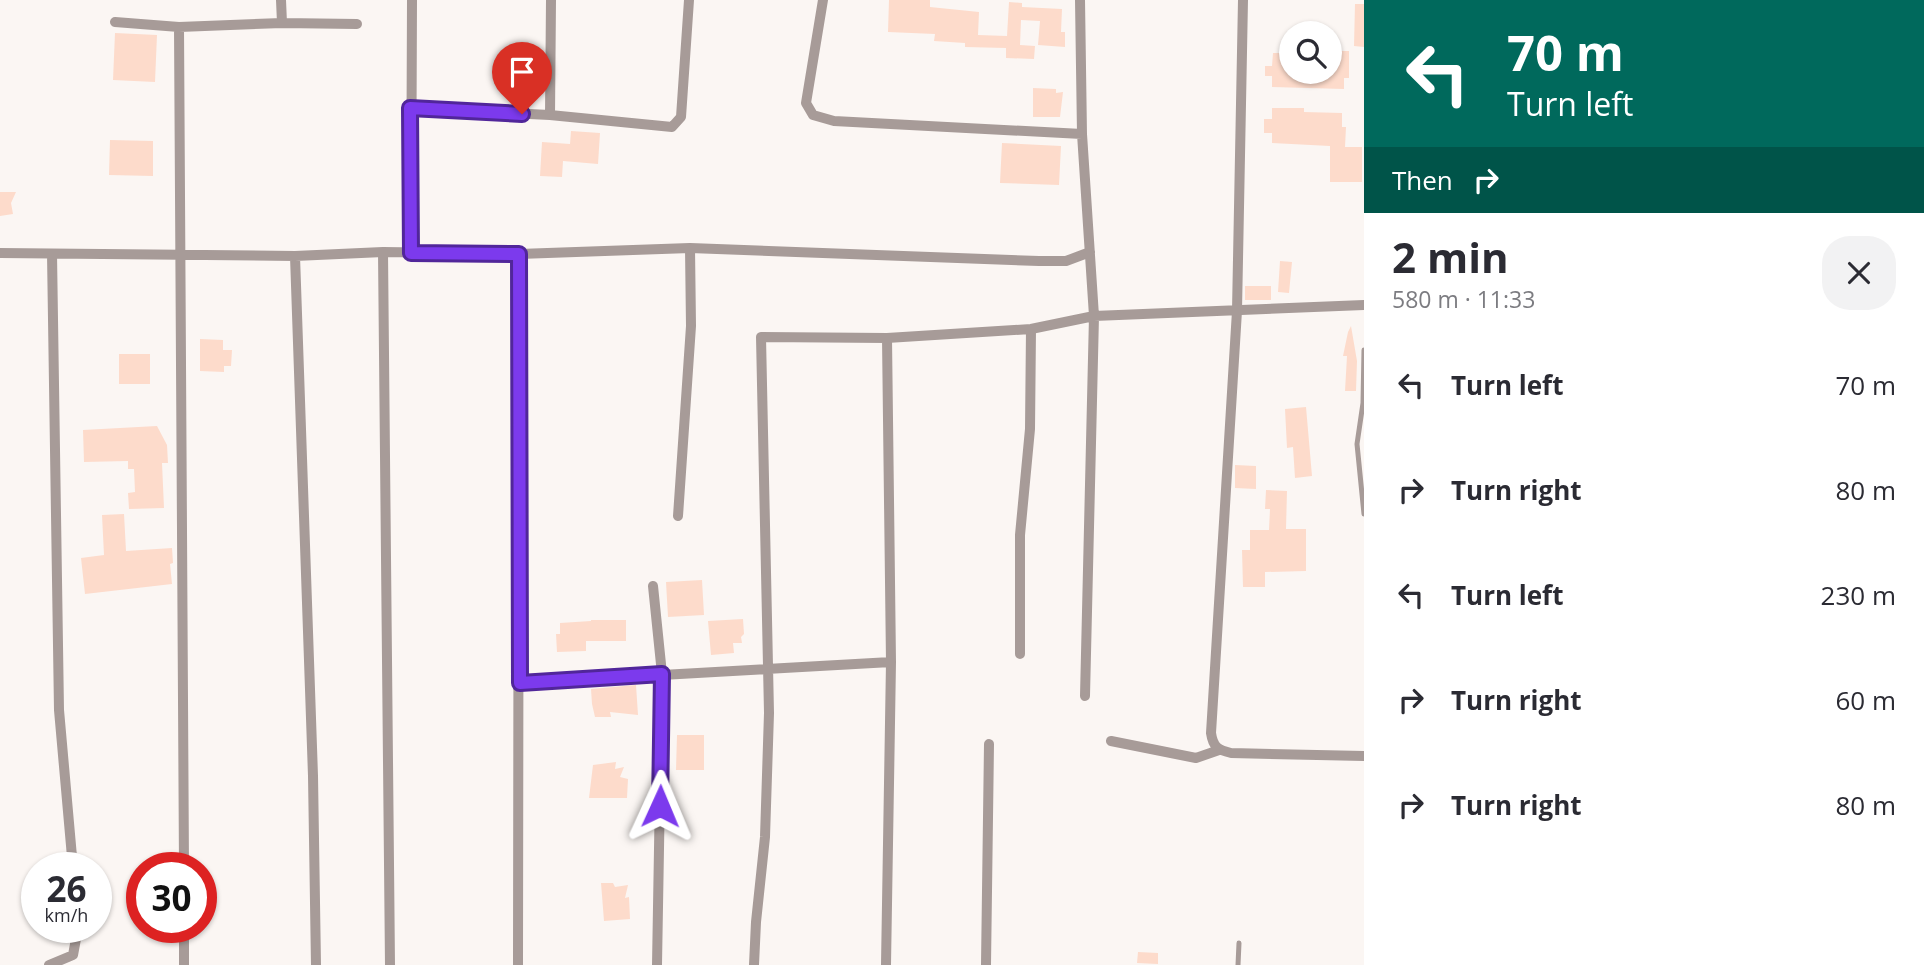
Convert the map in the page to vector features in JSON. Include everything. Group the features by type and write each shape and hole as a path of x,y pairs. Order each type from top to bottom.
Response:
{"street":[{"path":"281,0 282,23"},
{"path":"411,253 412,0"},
{"path":"550,115 551,0"},
{"path":"410,108 550,115 672,127 681,117 689,0"},
{"path":"823,0 806,103 813,116 834,121 1082,134"},
{"path":"1080,0 1082,134 1094,317 1085,696"},
{"path":"1243,0 1237,311 1211,733 1213,744 1219,750 1231,753 1364,756"},
{"path":"115,22 179,27 282,23 357,24"},
{"path":"179,27 184,852"},
{"path":"0,253 295,256 383,252 519,254 690,248 1066,261 1090,252"},
{"path":"678,516 691,326 690,248"},
{"path":"383,252 390,965"},
{"path":"52,254 59,710 72,852"},
{"path":"518,965 519,254"},
{"path":"295,256 313,776 316,965"},
{"path":"754,965 765,837 769,670 761,337 887,338 1031,329 1094,317 1364,305"},
{"path":"1020,654 1020,535 1030,429 1031,329"},
{"path":"886,965 891,662 887,338"},
{"path":"653,586 662,674 657,965"},
{"path":"520,683 891,662"},
{"path":"1111,740 1196,758 1219,750"},
{"path":"986,965 989,744"},
{"path":"49,965 74,955 76,943"},
{"path":"184,943 184,965"}],"lane":[{"path":"1364,350 1363,403 1357,444 1364,514"},
{"path":"1238,965 1239,943"}],"building":[{"path":"889,0 930,0 930,7 979,12 978,35 1007,36 1009,2 1022,3 1022,7 1062,9 1061,32 1065,32 1065,47 1038,45 1040,21 1021,20 1020,45 1035,46 1034,59 1006,58 1006,48 965,47 965,43 934,41 935,34 888,32"},
{"path":"1355,4 1364,4 1364,47 1354,46"},
{"path":"115,33 157,35 155,82 113,80"},
{"path":"1342,51 1349,51 1349,78 1344,78 1344,89 1272,87 1272,76 1265,76 1265,66 1272,66 1273,53 1279,53 1279,84 1342,84"},
{"path":"1033,88 1063,92 1060,117 1033,117"},
{"path":"1272,108 1304,108 1304,112 1342,113 1342,127 1346,127 1345,147 1362,147 1362,182 1330,182 1330,146 1272,143 1272,133 1264,133 1264,119 1272,119"},
{"path":"571,131 600,133 598,164 563,161 562,177 540,176 542,142 570,144"},
{"path":"110,140 153,141 153,176 109,175"},
{"path":"1002,143 1061,146 1059,185 1000,183"},
{"path":"0,192 16,192 11,203 13,214 0,216"},
{"path":"1280,261 1292,262 1289,293 1278,292"},
{"path":"1245,286 1271,286 1271,300 1245,300"},
{"path":"1351,326 1357,361 1356,391 1345,391 1347,356 1343,356"},
{"path":"200,339 223,340 223,350 232,350 231,366 224,366 224,372 200,371"},
{"path":"119,354 150,354 150,384 119,384"},
{"path":"1306,407 1312,476 1295,478 1293,447 1287,448 1285,409"},
{"path":"157,426 167,445 168,463 162,463 164,508 129,509 128,493 135,492 134,469 128,469 128,461 84,462 83,430"},
{"path":"1235,465 1256,466 1256,489 1235,488"},
{"path":"1266,490 1287,491 1286,529 1306,529 1306,571 1265,572 1265,587 1243,587 1242,550 1250,550 1250,530 1269,530 1270,509 1265,509"},
{"path":"124,514 126,551 172,548 172,584 85,594 81,558 104,555 102,515"},
{"path":"702,580 704,615 668,617 666,582"},
{"path":"743,619 742,643 733,643 734,653 711,655 708,621"},
{"path":"626,620 626,641 586,641 586,651 557,652 556,634 560,634 560,623"},
{"path":"636,685 638,715 610,712 611,717 595,717 591,689"},
{"path":"677,735 704,735 704,770 676,770"},
{"path":"616,762 615,769 624,767 620,777 628,779 627,798 589,798 593,765"},
{"path":"601,883 613,883 615,887 628,885 625,898 629,897 630,919 604,921"},
{"path":"1138,952 1158,953 1158,964 1137,963"}],"route":[{"path":"522,114 410,108 411,253 519,254 520,683 662,674 660,806"}]}
